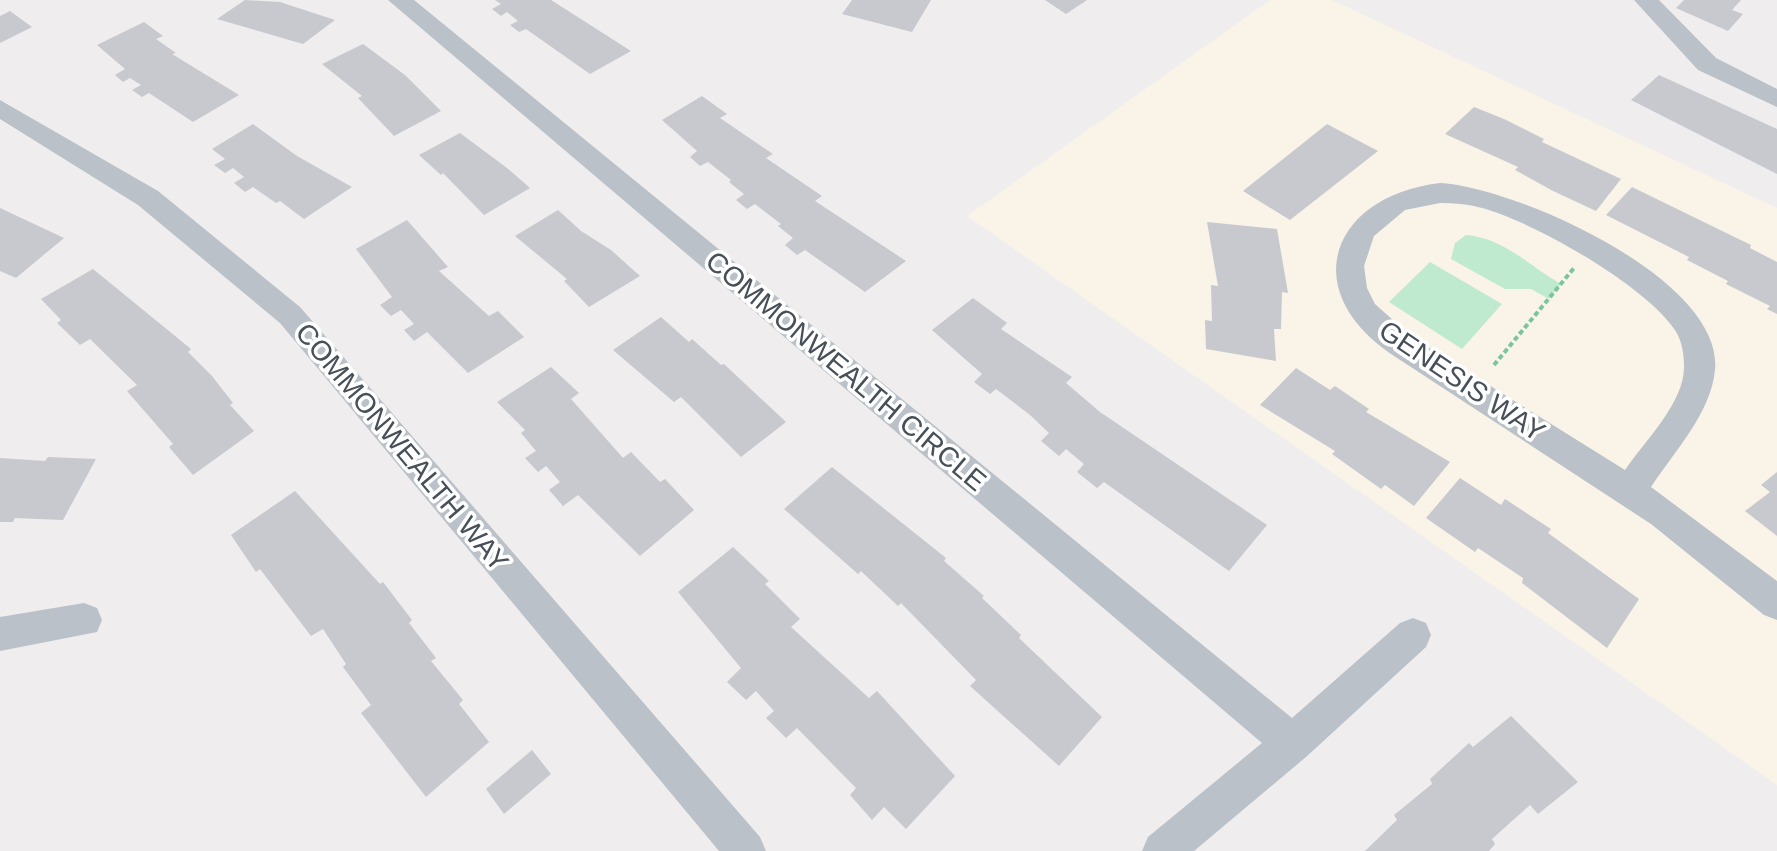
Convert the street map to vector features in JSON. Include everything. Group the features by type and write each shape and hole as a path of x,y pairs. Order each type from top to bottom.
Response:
{"street":[{"name":"COMMONWEALTH CIRCLE","path":"400,0 1292,743"},
{"path":"1646,0 1707,64 1777,99"},
{"name":"COMMONWEALTH WAY","path":"0,108 148,198 290,315 746,851"},
{"name":"GENESIS WAY","path":"1629,491 1694,396 1700,379 1700,352 1684,319 1656,288 1504,203 1469,194 1417,196 1385,210 1360,232 1352,245 1349,278 1364,312 1380,330 1472,391 1665,514 1777,603"},
{"path":"0,634 84,620"},
{"path":"1162,851 1292,743 1413,635"}],"path":[{"path":"1472,391 1590,249"}],"shaded area":[{"path":"1270,0 1332,0 1777,208 1777,785 967,216"}],"green space":[{"path":"1466,235 1494,242 1561,284 1549,299 1531,289 1505,289 1451,259 1455,243"},
{"path":"1430,262 1502,304 1462,349 1389,302"}],"building":[{"path":"245,0 280,2 335,20 303,44 217,19"},
{"path":"495,0 551,0 631,51 590,74 526,29 519,32 510,25 518,21 507,12 501,16 492,9 501,4"},
{"path":"852,0 931,0 912,32 842,14"},
{"path":"1045,0 1087,0 1066,14"},
{"path":"1684,0 1741,0 1732,10 1743,14 1728,31 1676,8"},
{"path":"10,11 32,27 0,43 0,16"},
{"path":"144,22 163,36 156,39 176,53 172,54 239,95 193,122 149,93 142,97 132,90 141,85 130,78 123,82 115,75 125,69 97,45"},
{"path":"363,44 405,75 441,111 394,136 358,98 362,96 322,64"},
{"path":"1659,75 1777,129 1777,174 1631,100"},
{"path":"702,96 727,114 720,118 773,154 766,158 822,196 815,201 906,261 865,292 805,250 797,255 785,245 793,238 778,226 781,224 755,204 747,209 736,200 744,194 708,162 700,166 690,157 697,151 662,120"},
{"path":"1474,107 1504,119 1544,139 1542,142 1621,179 1596,211 1553,191 1515,170 1518,167 1445,134"},
{"path":"253,124 297,156 352,187 304,219 280,201 276,203 253,187 245,192 234,183 244,177 233,168 225,173 214,165 225,159 212,149"},
{"path":"1327,124 1378,151 1290,220 1243,191"},
{"path":"460,133 530,188 484,215 443,173 441,175 419,155"},
{"path":"1632,187 1751,245 1750,248 1777,262 1777,314 1767,309 1770,306 1687,260 1689,257 1606,215"},
{"path":"0,208 64,238 16,278 0,271"},
{"path":"558,210 640,276 589,307 564,281 567,279 515,236"},
{"path":"407,220 448,267 439,271 489,316 498,311 524,337 468,373 427,332 414,341 404,330 414,324 401,310 391,316 380,305 392,297 356,249"},
{"path":"1207,222 1277,229 1288,293 1282,292 1281,329 1274,329 1276,361 1206,349 1205,320 1212,321 1211,285 1218,286"},
{"path":"93,269 191,349 188,352 212,376 233,403 230,405 254,431 193,475 169,447 173,444 127,391 137,385 90,339 80,345 57,323 61,320 41,299"},
{"path":"973,298 1007,323 1001,329 1072,377 1066,383 1100,412 1267,525 1229,571 1104,482 1097,488 1077,472 1084,464 1066,449 1059,456 1041,441 1049,433 1030,415 996,389 990,394 974,382 982,374 932,330"},
{"path":"661,317 689,342 692,339 721,365 724,364 786,422 741,457 681,397 674,402 613,350"},
{"path":"551,367 579,393 571,399 623,458 631,452 660,482 665,479 694,510 640,556 578,495 563,506 549,490 560,482 546,466 538,472 525,458 536,451 521,433 525,430 497,402"},
{"path":"1296,368 1330,390 1335,386 1369,409 1366,412 1450,462 1414,506 1385,485 1381,489 1332,454 1335,451 1260,405"},
{"path":"48,457 96,459 63,520 15,518 13,522 0,522 0,458 45,461"},
{"path":"832,467 946,558 944,561 984,596 982,598 1021,635 1019,638 1102,717 1059,766 970,686 976,680 901,603 898,606 861,571 858,574 784,509"},
{"path":"1777,472 1777,536 1745,511 1770,492 1761,485"},
{"path":"1460,478 1501,505 1505,499 1551,529 1548,533 1639,599 1607,648 1522,583 1523,578 1478,548 1475,552 1426,518"},
{"path":"295,491 380,584 383,582 436,658 431,661 463,700 459,704 489,742 426,797 361,713 371,705 343,667 346,664 323,629 311,636 260,569 256,572 231,535"},
{"path":"733,547 769,581 765,584 800,619 791,627 869,698 877,691 955,776 906,829 884,807 872,820 850,795 856,788 797,728 786,738 766,718 774,711 756,691 746,700 727,682 741,668 678,592"},
{"path":"1511,716 1578,782 1538,814 1530,805 1492,839 1495,844 1489,851 1365,851 1397,820 1394,815 1432,784 1430,779 1469,743 1473,747"},
{"path":"532,750 551,774 504,814 486,789"}]}
